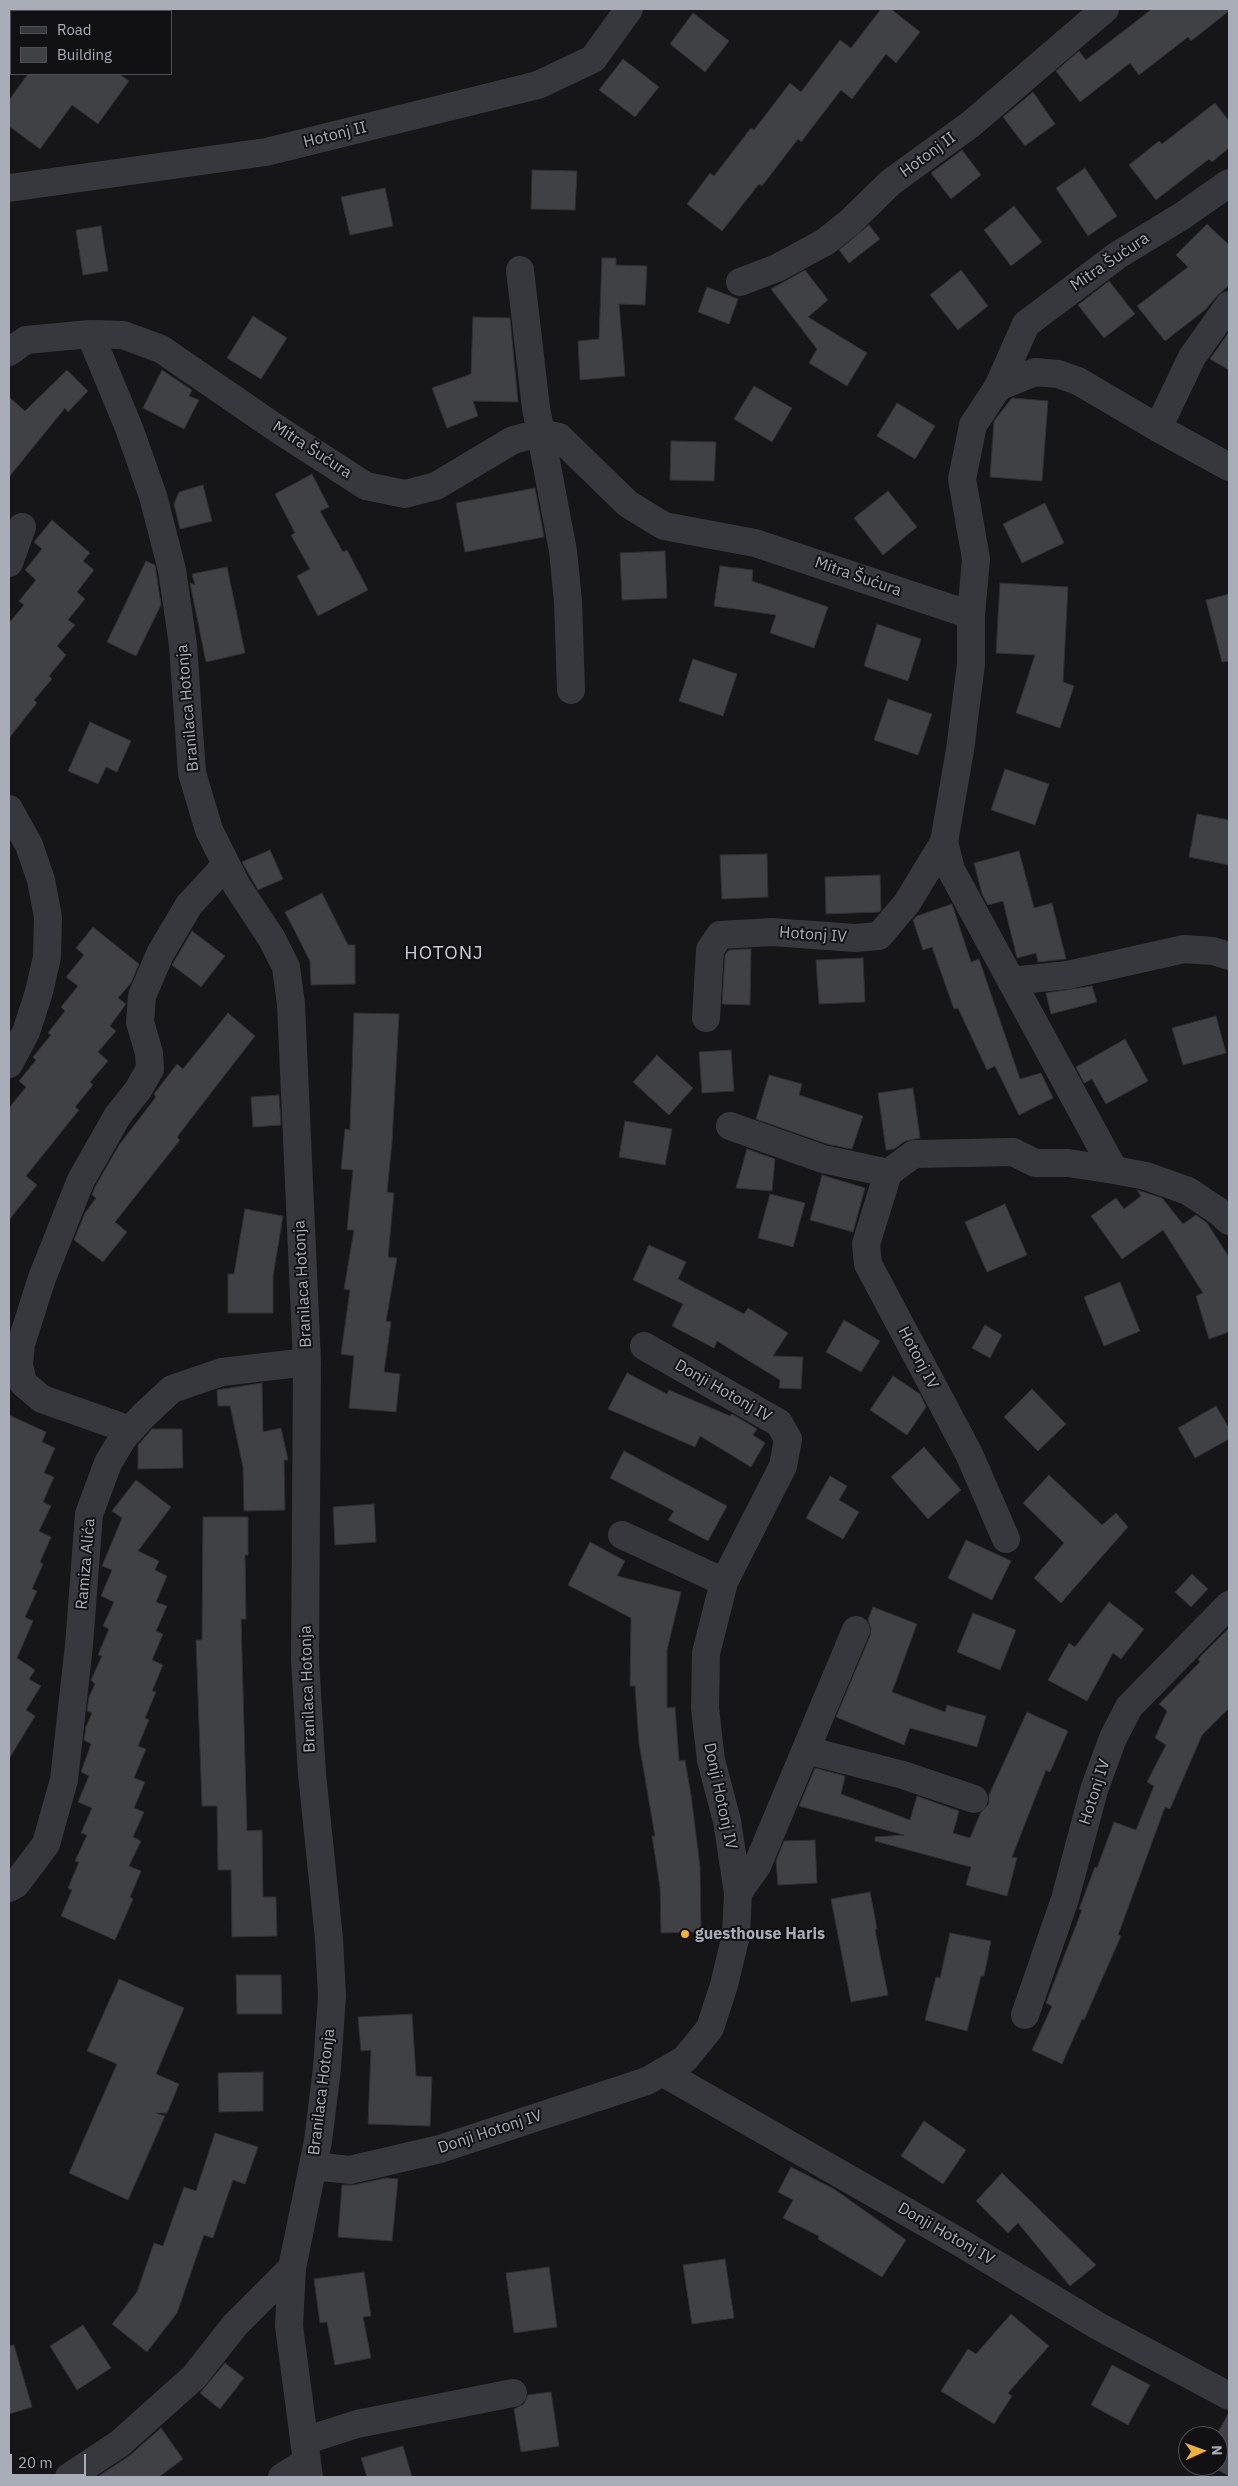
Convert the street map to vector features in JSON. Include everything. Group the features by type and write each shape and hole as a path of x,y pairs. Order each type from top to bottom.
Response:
{"street":[{"name":"Hotonj II","path":"9,188 266,152 538,85 593,59 629,9"},
{"name":"Hotonj II","path":"740,282 777,268 825,242 850,222 891,182 971,124 1105,9"},
{"name":"Mitra Šućura","path":"90,334 123,335 161,349 366,486 404,494 436,486 513,440 540,433 559,437 628,504 664,526 755,542 971,615 976,559 962,479 973,425 998,387 1026,324 1118,255 1182,216 1229,183"},
{"path":"520,270 540,433 563,551 568,601 571,690"},
{"path":"1158,428 1192,357 1229,305"},
{"path":"9,352 26,340 90,334"},
{"name":"Branilaca Hotonja","path":"90,334 130,428 153,496 172,570 183,645 192,773 208,830 237,886 276,946 286,968 292,1004 307,1362 305,1660 312,1774 329,1939 332,1996 327,2068 313,2166 292,2268 289,2326 306,2460"},
{"path":"998,387 1035,372 1058,374 1078,381 1229,467"},
{"path":"9,563 22,527"},
{"name":"Hotonj IV","path":"706,1018 710,950 720,935 772,932 855,938 878,936 907,903 944,842 960,750 970,673 971,615"},
{"path":"9,809 32,854 41,880 48,916 47,957 39,992 26,1032 9,1064"},
{"name":"Hotonj IV","path":"944,842 951,870 1114,1170"},
{"path":"130,1430 42,1399 23,1383 19,1364 21,1344 42,1278 81,1180 118,1115 138,1090 150,1069 149,1054 140,1022 142,996 145,987 160,954 189,906 226,865"},
{"path":"1010,981 1068,975 1184,949 1213,951 1229,956"},
{"path":"730,1126 823,1159 888,1173 914,1154 966,1151 1013,1152 1036,1163 1068,1163 1146,1176 1188,1191 1218,1211 1229,1221"},
{"name":"Hotonj IV","path":"888,1173 866,1244 868,1264 969,1454 1006,1539"},
{"name":"Donji Hotonj IV","path":"313,2166 350,2170 440,2149 647,2081 685,2059 710,2028 724,1985 736,1935 738,1893 728,1821 710,1760 705,1708 706,1653 724,1582 783,1466 788,1439 779,1424 644,1346"},
{"name":"Ramiza Alića","path":"9,1888 16,1884 46,1844 64,1780 79,1646 89,1514 108,1463 130,1430 172,1389 222,1372 307,1362"},
{"path":"622,1536 724,1582"},
{"name":"Hotonj IV","path":"1025,2014 1065,1899 1094,1790 1113,1738 1129,1707 1229,1605"},
{"name":"Donji Hotonj IV","path":"738,1893 757,1866 856,1630"},
{"path":"806,1750 903,1774 974,1799"},
{"name":"Donji Hotonj IV","path":"662,2072 961,2243 1098,2326 1229,2396"},
{"path":"69,2477 119,2444 194,2377 235,2325 292,2268"},
{"path":"282,2477 357,2424 513,2393"}],"building":[{"path":"881,9 891,9 920,32 896,63 886,54 852,99 841,90 801,142 798,139 762,186 759,184 722,231 687,204 710,173 714,176 751,128 754,130 790,83 801,92 840,40 851,48"},
{"path":"1152,9 1229,9 1229,11 1191,41 1188,37 1139,75 1130,63 1080,102 1056,71 1079,51 1086,60"},
{"path":"693,13 729,41 705,72 670,44"},
{"path":"623,59 659,87 635,117 599,90"},
{"path":"27,75 120,75 129,81 98,124 72,105 40,149 9,126 9,100"},
{"path":"1033,92 1055,124 1025,146 1003,117"},
{"path":"1215,103 1229,121 1229,148 1212,162 1209,159 1156,200 1129,165 1159,141 1162,144"},
{"path":"962,150 981,175 951,199 931,173"},
{"path":"1085,168 1117,216 1088,236 1056,188"},
{"path":"532,170 577,171 575,210 531,209"},
{"path":"385,188 393,226 350,235 341,197"},
{"path":"1014,206 1042,242 1011,266 984,230"},
{"path":"1207,224 1229,245 1229,285 1205,310 1165,341 1137,306 1188,267 1176,255"},
{"path":"869,225 880,239 849,263 839,250"},
{"path":"101,226 108,271 83,275 76,230"},
{"path":"602,258 616,258 616,265 647,266 645,305 619,304 625,376 580,380 578,341 599,339"},
{"path":"805,270 828,300 808,317 867,353 847,386 809,363 817,349 771,289"},
{"path":"961,270 988,306 958,330 930,295"},
{"path":"1109,281 1135,314 1104,338 1078,305"},
{"path":"707,287 738,299 729,324 698,312"},
{"path":"253,316 287,338 261,379 227,358"},
{"path":"473,317 510,318 518,402 473,401 478,416 447,428 432,388 471,374"},
{"path":"1229,332 1229,370 1210,359"},
{"path":"67,370 88,391 68,412 65,408 9,477 9,397 25,411"},
{"path":"162,370 192,390 189,396 199,400 184,429 143,408"},
{"path":"754,386 792,408 772,442 734,419"},
{"path":"1012,398 1048,401 1042,481 990,477 994,421"},
{"path":"897,403 935,426 915,459 877,436"},
{"path":"671,441 716,442 714,481 670,480"},
{"path":"312,474 329,507 320,511 343,552 347,550 368,590 318,616 297,576 310,569 291,535 295,533 275,494"},
{"path":"203,485 212,521 180,529 174,504 179,492"},
{"path":"535,488 544,537 465,552 456,503"},
{"path":"888,491 917,527 883,555 854,518"},
{"path":"1045,503 1064,543 1022,563 1003,524"},
{"path":"52,520 90,553 83,561 94,570 77,592 85,599 68,620 75,625 57,646 66,655 49,676 52,679 34,700 37,703 9,738 9,623 24,605 19,601 36,580 25,570 42,549 34,542"},
{"path":"665,551 667,598 622,600 620,553"},
{"path":"146,561 155,565 161,605 136,656 107,642"},
{"path":"720,566 753,570 752,581 828,607 814,648 770,633 776,615 714,606"},
{"path":"227,567 245,653 206,662 190,583 195,585 192,574"},
{"path":"1000,583 1068,587 1063,682 1074,686 1060,728 1016,713 1035,655 996,653"},
{"path":"1229,594 1229,661 1222,662 1206,600"},
{"path":"877,624 921,639 908,681 864,666"},
{"path":"693,659 737,674 723,716 679,701"},
{"path":"888,699 932,714 918,755 874,740"},
{"path":"90,722 131,741 117,772 106,767 98,784 68,771"},
{"path":"1005,769 1049,784 1035,825 991,810"},
{"path":"1197,814 1229,820 1229,865 1189,857"},
{"path":"270,850 283,879 258,890 242,862"},
{"path":"1019,851 1034,908 1052,903 1066,959 1038,962 1036,953 1017,958 1003,901 988,905 982,894 974,863"},
{"path":"767,854 768,897 722,899 720,855"},
{"path":"880,875 881,910 879,912 826,914 825,877"},
{"path":"322,893 348,945 355,945 355,984 311,985 310,961 285,912"},
{"path":"952,904 971,962 979,959 1020,1079 1041,1073 1053,1098 1019,1115 995,1066 987,1070 958,1008 954,1009 932,947 923,950 913,920 917,916"},
{"path":"93,927 139,964 131,983 118,998 126,1004 110,1026 116,1031 98,1052 108,1061 90,1082 93,1085 75,1107 79,1110 26,1176 37,1185 9,1220 9,1108 26,1087 19,1081 36,1060 33,1057 51,1035 48,1033 65,1011 61,1007 78,986 66,977 84,955 76,948"},
{"path":"192,931 225,956 201,987 172,965"},
{"path":"751,949 750,1005 722,1004 725,955 729,950"},
{"path":"863,958 865,1002 819,1004 816,960"},
{"path":"1092,986 1097,1002 1051,1014 1046,993"},
{"path":"228,1013 255,1036 177,1137 180,1140 115,1222 127,1232 103,1262 74,1240 85,1213 96,1198 92,1195 95,1187 119,1145 156,1097 154,1094 177,1064 183,1069"},
{"path":"354,1013 399,1014 392,1142 387,1192 394,1193 388,1257 397,1258 386,1321 391,1322 384,1372 400,1374 396,1412 349,1408 354,1356 341,1354 350,1290 344,1289 354,1230 347,1230 353,1170 341,1169 345,1129 350,1130"},
{"path":"1216,1016 1226,1053 1183,1065 1172,1028"},
{"path":"1125,1039 1148,1081 1106,1104 1092,1079 1084,1083 1076,1067"},
{"path":"731,1050 734,1091 702,1093 699,1052"},
{"path":"657,1055 693,1088 669,1115 633,1082"},
{"path":"769,1075 802,1084 799,1095 863,1116 852,1149 827,1144 756,1119"},
{"path":"913,1088 920,1138 905,1141 894,1149 886,1150 878,1093"},
{"path":"279,1095 281,1125 253,1127 251,1097"},
{"path":"625,1121 672,1129 665,1165 619,1157"},
{"path":"747,1149 775,1159 772,1191 736,1188"},
{"path":"822,1175 865,1188 853,1232 810,1220"},
{"path":"1137,1190 1162,1198 1183,1224 1196,1215 1207,1223 1229,1257 1229,1332 1209,1339 1196,1296 1203,1293 1163,1230 1122,1259 1091,1216 1116,1198 1124,1209 1141,1196"},
{"path":"770,1194 805,1203 793,1247 758,1238"},
{"path":"1005,1204 1027,1255 987,1272 965,1222"},
{"path":"245,1209 283,1216 273,1276 273,1313 228,1313 228,1274 234,1274"},
{"path":"649,1245 686,1262 678,1279 744,1314 748,1308 788,1333 773,1356 803,1357 801,1389 779,1388 780,1380 717,1341 714,1348 672,1326 683,1304 633,1280"},
{"path":"1120,1282 1140,1331 1104,1346 1084,1297"},
{"path":"844,1320 880,1341 861,1372 826,1352"},
{"path":"985,1325 1002,1335 990,1358 972,1348"},
{"path":"627,1373 667,1394 669,1390 730,1416 732,1414 757,1429 753,1435 765,1443 751,1467 700,1436 695,1447 608,1409"},
{"path":"893,1376 920,1394 926,1407 907,1435 870,1410"},
{"path":"262,1383 263,1432 281,1428 288,1460 284,1460 285,1510 244,1511 243,1467 230,1406 218,1406 217,1390"},
{"path":"1032,1389 1066,1424 1038,1451 1004,1417"},
{"path":"1216,1406 1229,1428 1229,1439 1195,1458 1178,1428"},
{"path":"9,1415 46,1432 42,1442 55,1448 44,1473 54,1477 43,1502 51,1506 39,1531 51,1537 40,1562 43,1564 32,1589 37,1591 25,1617 33,1621 17,1658 35,1670 29,1679 41,1686 26,1710 35,1716 9,1759"},
{"path":"152,1429 182,1429 183,1468 138,1469 138,1445"},
{"path":"924,1447 961,1490 928,1519 891,1477"},
{"path":"624,1451 727,1506 708,1541 668,1520 674,1511 610,1478"},
{"path":"1049,1475 1102,1525 1116,1513 1128,1527 1061,1603 1034,1578 1064,1543 1023,1503"},
{"path":"830,1476 847,1486 839,1500 859,1512 843,1539 806,1518"},
{"path":"136,1480 171,1507 138,1551 159,1561 155,1570 167,1576 156,1602 167,1606 156,1631 163,1634 152,1660 163,1665 152,1691 156,1692 145,1718 149,1720 138,1746 146,1749 134,1778 145,1782 134,1808 144,1812 133,1837 141,1841 129,1866 141,1871 130,1897 133,1899 115,1940 61,1916 72,1890 68,1888 79,1862 75,1861 87,1835 81,1833 92,1808 78,1802 89,1776 81,1772 91,1744 84,1740 86,1727 92,1713 87,1711 89,1697 95,1684 91,1680 102,1656 98,1655 109,1629 103,1626 114,1602 101,1596 112,1570 102,1566 122,1518 112,1511"},
{"path":"374,1504 376,1542 335,1545 333,1507"},
{"path":"203,1517 248,1517 248,1555 245,1555 246,1619 241,1619 247,1831 262,1830 263,1897 276,1897 277,1936 232,1937 231,1870 218,1870 217,1806 202,1806 196,1640 202,1640"},
{"path":"966,1540 1011,1561 992,1600 948,1578"},
{"path":"590,1542 625,1561 617,1576 681,1592 667,1650 667,1708 675,1707 679,1761 685,1760 691,1795 700,1867 701,1932 661,1933 660,1887 652,1836 655,1836 639,1743 635,1686 630,1686 631,1618 568,1585"},
{"path":"1192,1574 1208,1589 1191,1607 1175,1592"},
{"path":"1109,1602 1144,1629 1121,1659 1113,1653 1087,1701 1048,1680 1069,1643 1075,1647"},
{"path":"873,1607 917,1624 892,1692 945,1712 947,1705 986,1716 977,1747 910,1728 904,1745 836,1717 870,1636 871,1628 868,1620"},
{"path":"973,1613 1016,1630 1000,1670 957,1652"},
{"path":"1229,1628 1229,1708 1202,1735 1170,1809 1165,1807 1118,1935 1121,1936 1084,2020 1082,2019 1062,2064 1032,2050 1052,2006 1046,2003 1082,1910 1079,1909 1095,1867 1097,1868 1114,1822 1136,1830 1154,1786 1147,1782 1166,1745 1155,1738 1167,1711 1159,1704 1200,1662 1198,1659"},
{"path":"1027,1712 1068,1731 1050,1772 1046,1770 1012,1857 1017,1858 1007,1896 966,1885 971,1867 875,1841 875,1837 904,1835 799,1806 815,1768 845,1776 841,1794 910,1820 917,1796 959,1811 953,1833 970,1838 981,1812 989,1804 989,1795"},
{"path":"815,1840 817,1883 778,1885 776,1861 784,1841"},
{"path":"870,1892 877,1929 875,1930 888,1995 851,2002 831,1899"},
{"path":"950,1933 991,1941 984,1976 981,1976 967,2031 925,2020 936,1977 940,1978"},
{"path":"236,1975 281,1975 282,2014 237,2014"},
{"path":"119,1979 184,2008 156,2074 179,2084 167,2113 156,2113 165,2116 128,2200 69,2173 117,2064 87,2051"},
{"path":"412,2014 416,2076 432,2077 430,2126 368,2124 371,2050 361,2051 358,2017"},
{"path":"263,2072 263,2111 219,2112 218,2073"},
{"path":"924,2121 966,2150 943,2184 901,2156"},
{"path":"215,2133 258,2147 245,2184 233,2180 213,2238 204,2235 177,2313 147,2352 112,2324 137,2292 154,2243 163,2246 184,2187 196,2191"},
{"path":"791,2167 834,2189 906,2240 882,2277 818,2239 819,2236 783,2218 793,2200 778,2192"},
{"path":"1002,2173 1096,2265 1070,2286 1018,2223 1008,2233 976,2201"},
{"path":"386,2178 398,2179 392,2241 338,2237 342,2185 354,2185"},
{"path":"725,2259 734,2318 692,2324 683,2265"},
{"path":"549,2267 557,2327 514,2333 506,2273"},
{"path":"364,2272 371,2316 363,2317 371,2358 335,2365 327,2322 320,2323 314,2279"},
{"path":"1011,2314 1049,2346 1008,2393 1012,2396 994,2424 941,2391 968,2349 976,2354"},
{"path":"83,2325 111,2368 77,2390 50,2346"},
{"path":"14,2345 32,2407 9,2414 9,2346"},
{"path":"225,2363 244,2378 220,2409 200,2393"},
{"path":"1112,2365 1150,2385 1128,2425 1091,2405"},
{"path":"551,2392 559,2446 521,2452 514,2409 524,2404 528,2395"},
{"path":"1229,2412 1229,2476 1228,2426 1221,2426"},
{"path":"161,2428 183,2459 159,2477 97,2477 129,2456"},
{"path":"403,2446 412,2477 367,2477 361,2458"}],"place":[{"name":"guesthouse Haris","path":"685,1934"}],"district":[{"name":"HOTONJ","path":"444,954"}]}
